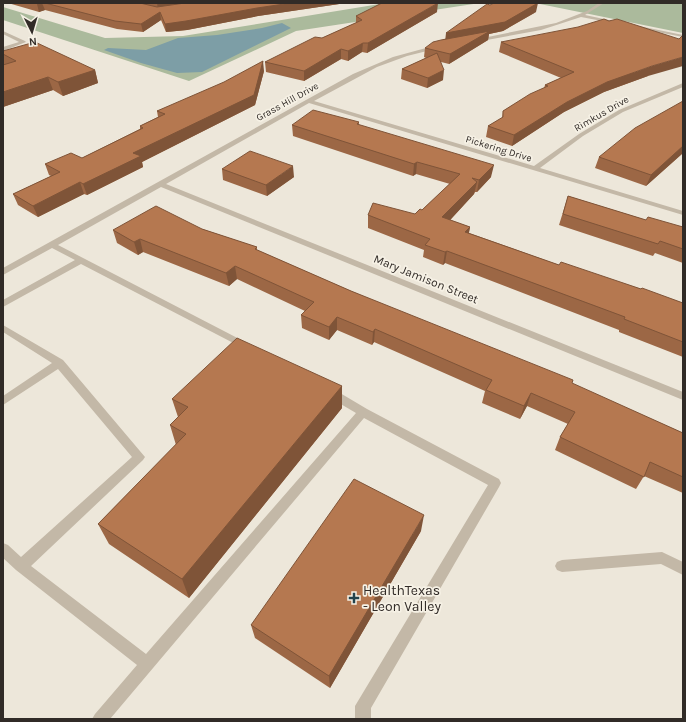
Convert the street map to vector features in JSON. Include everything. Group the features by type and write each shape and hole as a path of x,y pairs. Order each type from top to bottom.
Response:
{"street":[{"path":"466,42 549,26 591,11 602,3"},
{"path":"580,15 624,24"},
{"path":"632,26 683,36"},
{"path":"3,32 23,42 3,49"},
{"name":"Grass Hill Drive","path":"3,272 378,64 408,53 444,46"},
{"name":"Rimkus Drive","path":"534,169 581,135 621,111 683,85"},
{"name":"Pickering Drive","path":"309,101 683,213"},
{"name":"Mary Jamison Street","path":"160,184 683,396"},
{"path":"52,245 256,352"},
{"path":"3,304 81,260"},
{"path":"3,328 59,363 139,457 22,566"},
{"path":"3,401 59,363"},
{"path":"324,389 363,412 495,483 362,706 363,719"},
{"path":"100,719 363,412"},
{"path":"3,549 22,566 147,664"},
{"path":"562,566 662,558 683,569"}],"green space":[{"path":"386,3 480,3 296,31 189,81 3,20 3,7 105,38 183,36"},
{"path":"535,3 683,3 683,33"}],"water":[{"path":"282,23 291,28 202,72 177,73 141,63 104,50 108,48 146,50 178,38 217,35 262,28"}],"building":[{"path":"45,3 140,3 157,7 185,3 291,3 165,24 160,12 141,24 115,21"},
{"path":"382,3 438,3 368,43 363,43 348,51 341,49 304,71 265,62 315,37 322,38 362,20 356,16"},
{"path":"494,3 538,3 505,22 446,33 487,4 490,5"},
{"path":"604,19 609,21 617,19 679,39 683,35 683,57 607,82 567,102 514,135 488,126 503,117 503,111 530,94 548,86 545,85 574,72 501,42 578,27"},
{"path":"490,31 450,54 425,48 433,42"},
{"path":"35,42 95,70 58,82 48,77 3,92 3,65 16,61 3,54 3,51"},
{"path":"437,53 444,70 428,78 402,69"},
{"path":"263,61 254,95 133,153 141,156 83,184 80,182 33,206 13,194 60,172 45,164 71,153 82,158 143,128 140,126 165,114 157,111 224,82"},
{"path":"683,101 683,146 651,175 599,157 635,128"},
{"path":"313,110 359,122 357,124 494,165 479,180 472,178 477,182 442,217 470,227 465,232 559,265 561,262 683,303 683,342 624,319 625,317 447,251 445,252 425,245 430,239 368,215 373,203 415,214 420,209 422,210 460,174 417,162 414,164 292,125"},
{"path":"250,151 293,166 266,185 222,169"},
{"path":"568,196 646,220 648,217 683,227 683,249 660,241 658,244 563,214"},
{"path":"156,206 202,229 257,247 255,249 351,291 573,380 572,383 683,433 683,477 650,462 644,477 560,437 575,412 531,393 524,406 486,390 492,380 375,329 373,332 337,317 329,327 301,315 314,302 235,266 226,273 140,239 134,242 113,230"},
{"path":"237,338 342,386 182,579 98,524 186,434 170,425 188,407 172,399"},
{"path":"354,479 424,515 329,676 251,625"}],"place":[{"name":"HealthTexas - Leon Valley","path":"354,598"}]}
